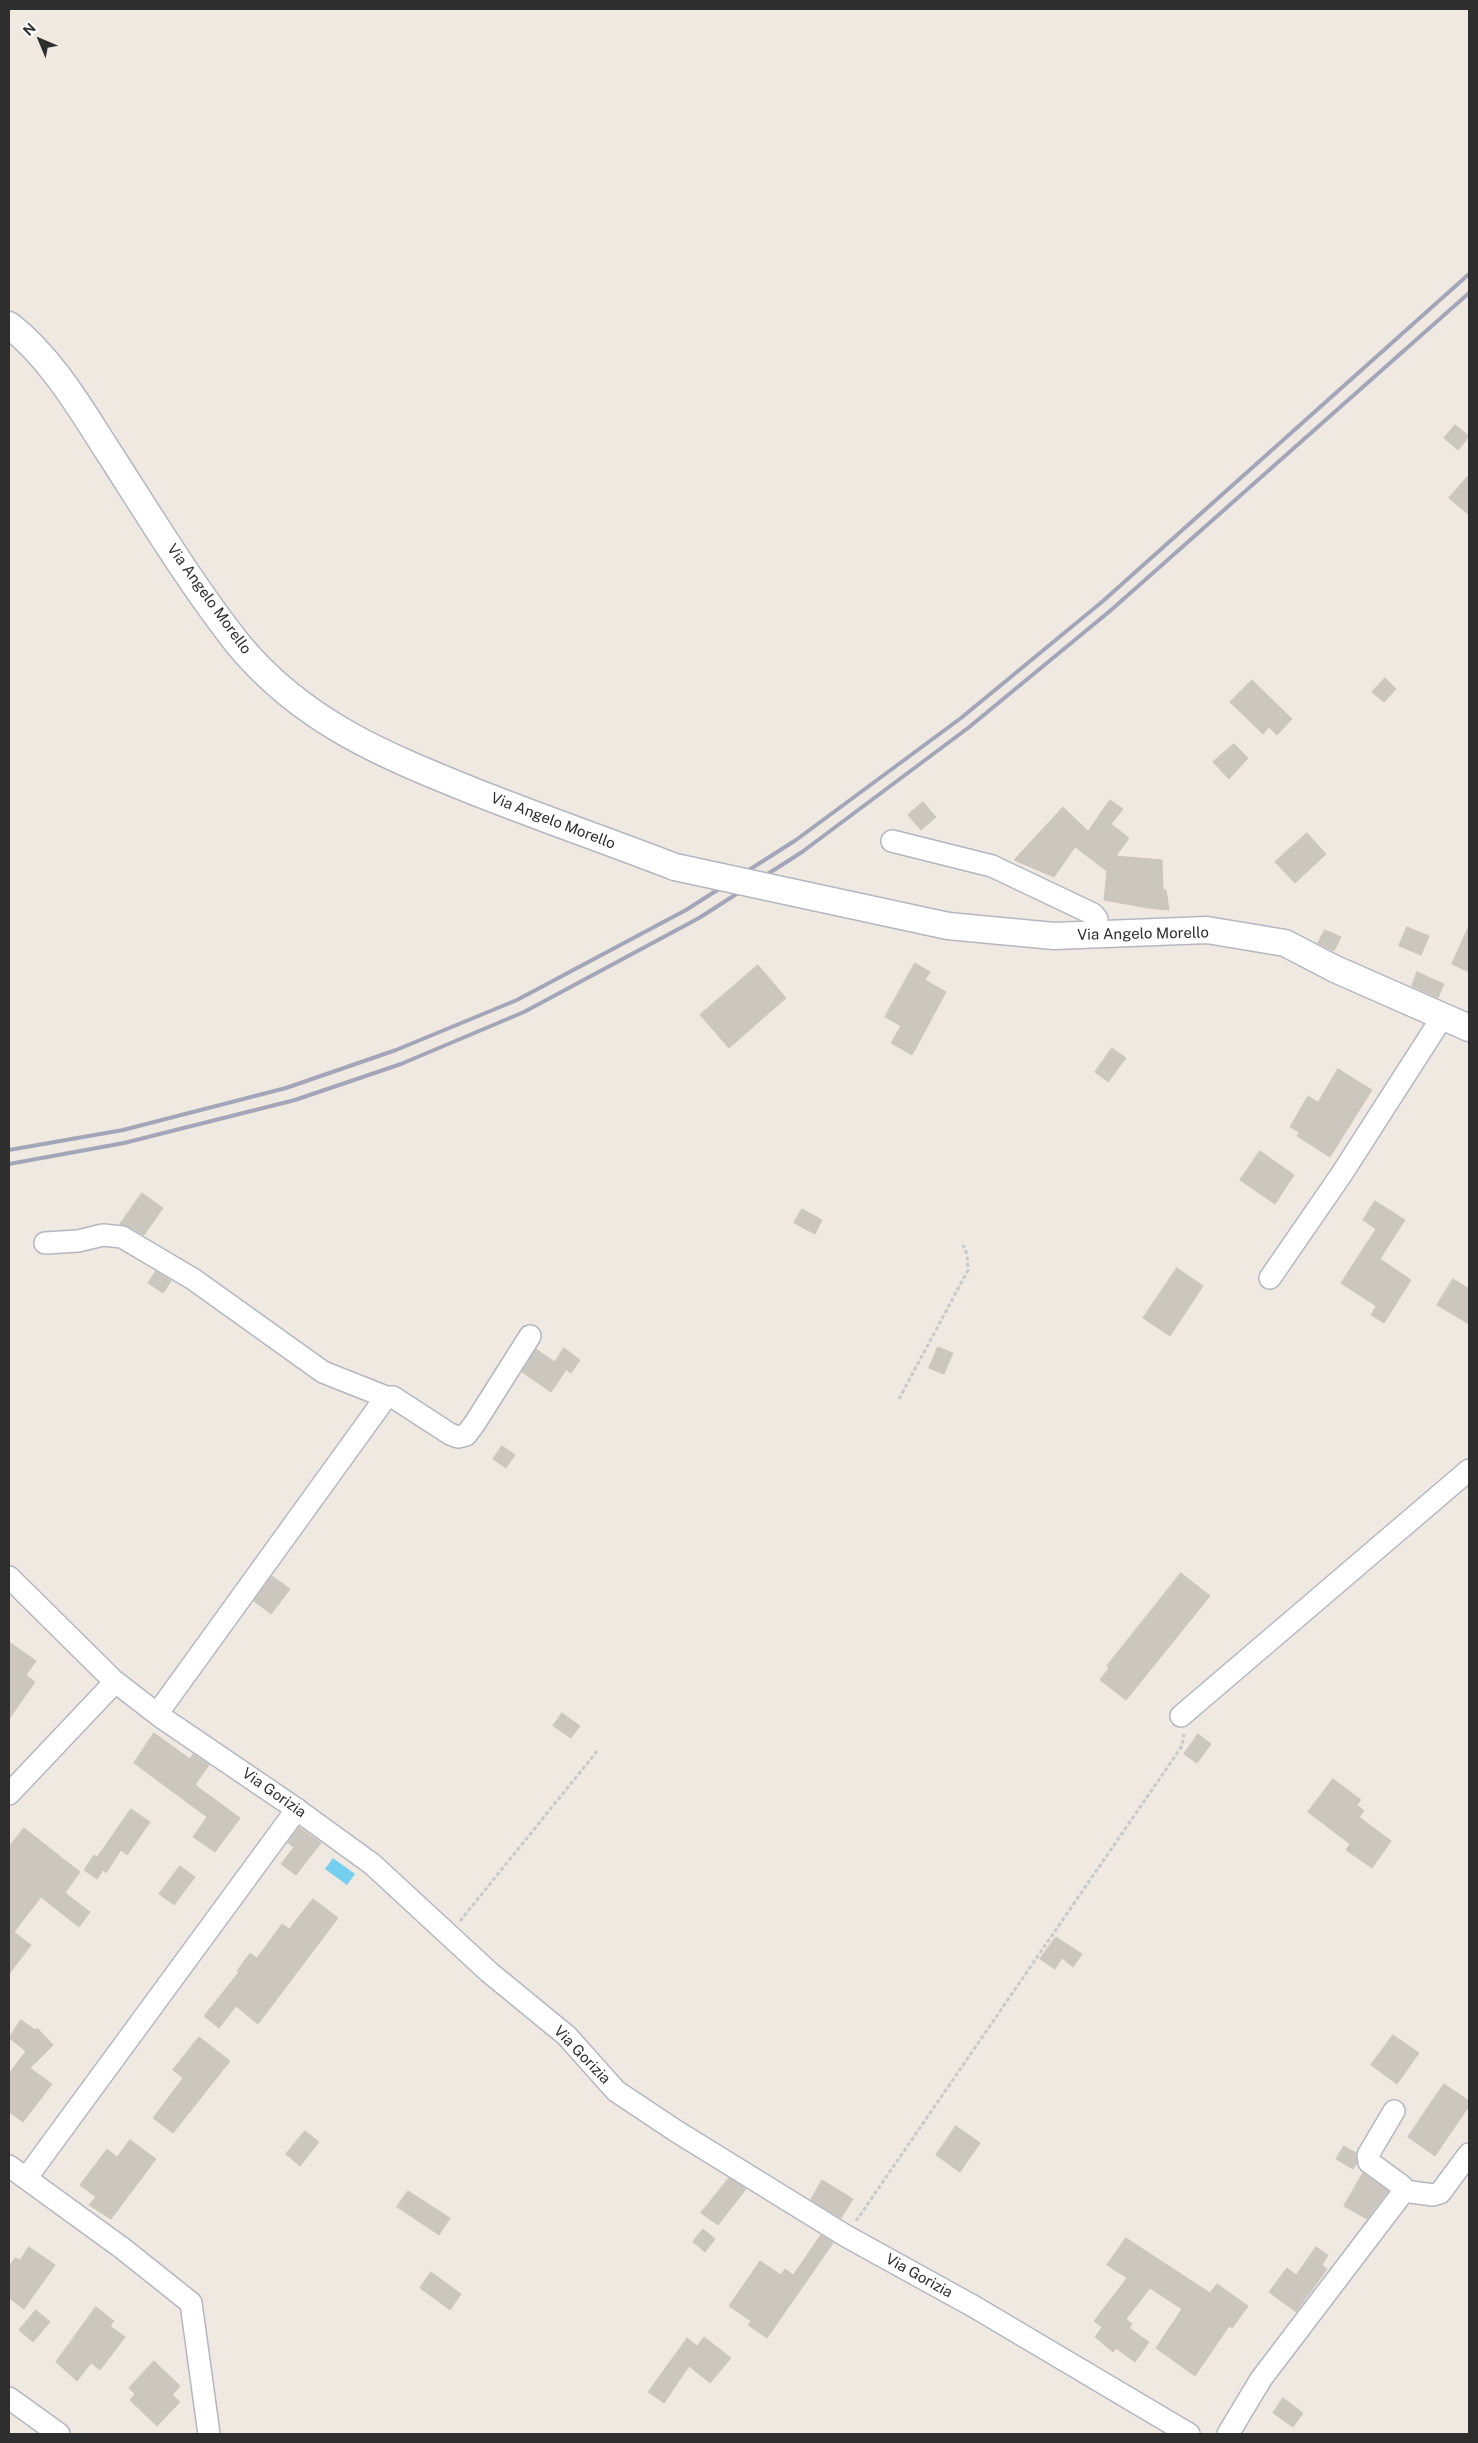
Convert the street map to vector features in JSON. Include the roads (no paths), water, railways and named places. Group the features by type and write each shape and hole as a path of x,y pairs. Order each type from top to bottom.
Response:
{"street":[{"name":"Via Angelo Morello","path":"9,325 29,342 69,393 178,558 239,644 296,702 323,721 366,746 430,774 675,867 948,926 1054,936 1207,930 1285,943 1335,969 1469,1028"},
{"path":"892,841 992,866 1093,914 1097,920 1094,935"},
{"path":"1270,1278 1341,1174 1443,1016"},
{"path":"46,1243 78,1242 103,1235 122,1236 192,1279 323,1372 386,1397 393,1397 450,1434 458,1437 466,1435 475,1423 530,1336"},
{"path":"157,1714 386,1397"},
{"path":"1181,1716 1469,1470"},
{"name":"Via Gorizia","path":"9,1578 115,1682 157,1714 297,1809 372,1864 489,1972 567,2036 616,2091 676,2131 846,2236 973,2306 1189,2434"},
{"path":"9,1794 115,1682"},
{"path":"30,2174 297,1809"},
{"path":"1394,2111 1368,2154 1368,2162 1402,2186 1404,2191"},
{"path":"1404,2191 1433,2195 1440,2193 1469,2154"},
{"path":"9,2166 122,2248 191,2303 209,2434"},
{"path":"1228,2434 1261,2378 1404,2191"},
{"path":"9,2398 59,2434"}],"water":[{"path":"333,1858 355,1874 347,1885 325,1869"}],"railway":[{"path":"9,1150 123,1130 286,1088 396,1050 517,1000 686,910 796,840 961,718 1103,601 1469,274"},
{"path":"9,1164 124,1143 295,1100 401,1064 524,1012 699,918 802,852 968,728 1110,611 1469,293"}]}
